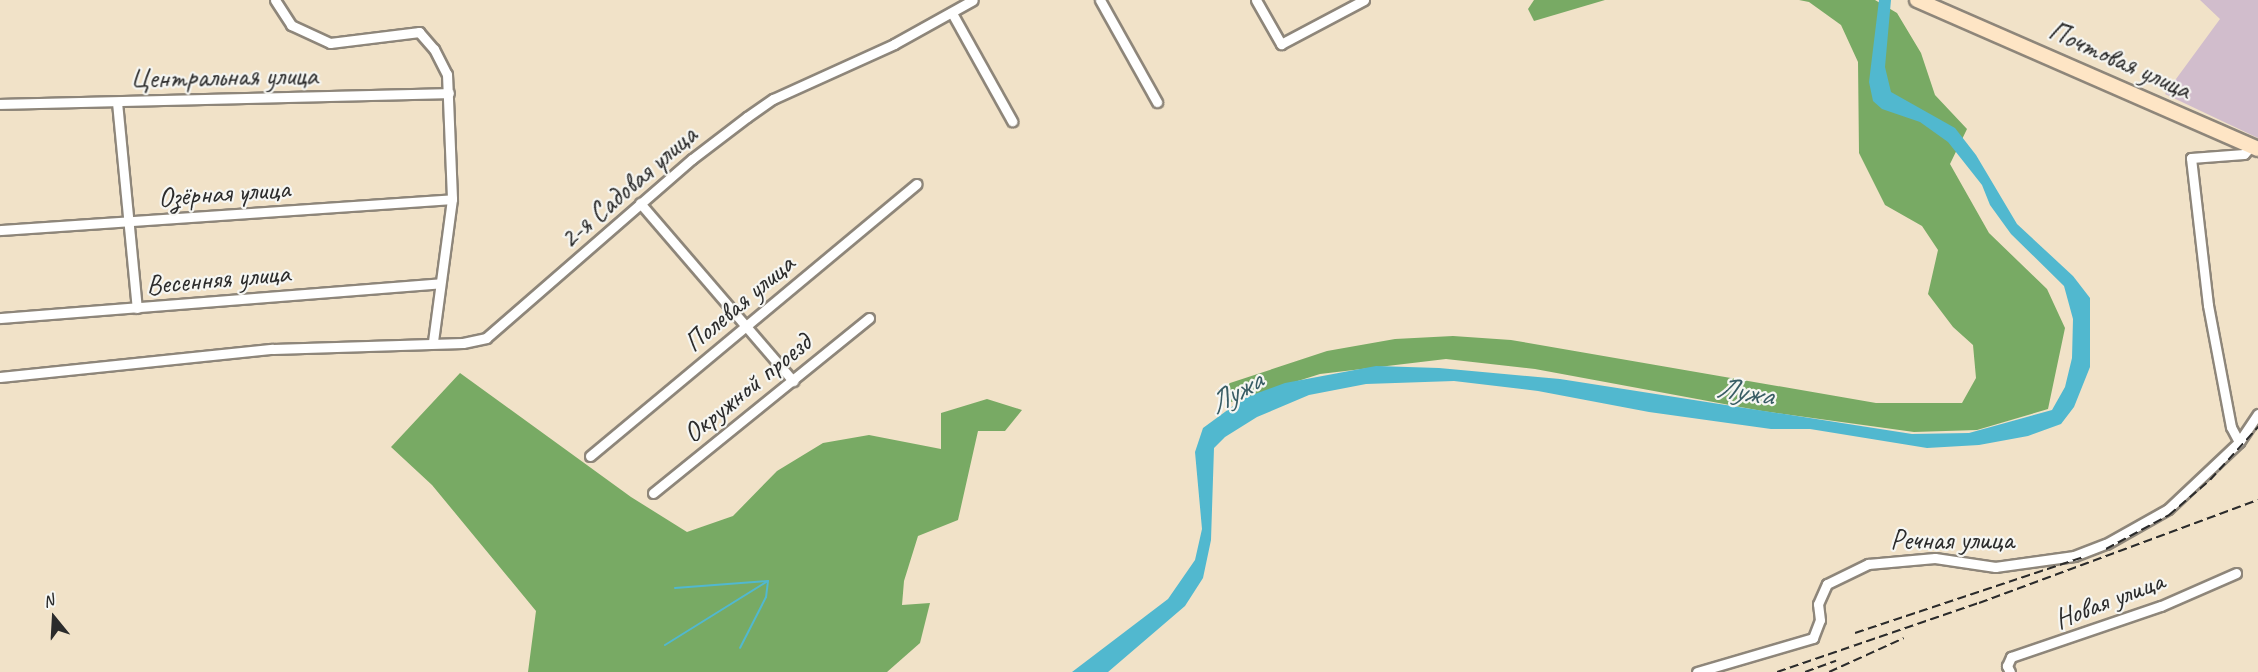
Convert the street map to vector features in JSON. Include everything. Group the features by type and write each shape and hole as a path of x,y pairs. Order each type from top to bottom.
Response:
{"street":[{"path":"0,378 273,349 433,342 452,199 447,74 434,49 419,32 330,43 291,26 275,0"},
{"name":"2-я Садовая улица","path":"433,342 463,344 486,338 498,330 640,203 747,117 773,99 952,13 973,0"},
{"path":"1100,0 1157,102"},
{"path":"1256,0 1281,44 1364,0"},
{"name":"Почтовая улица","path":"1922,2 2254,147"},
{"path":"952,13 1012,121"},
{"name":"Центральная улица","path":"0,104 449,93"},
{"path":"117,102 137,308"},
{"path":"2239,442 2231,427 2208,305 2191,158 2244,154 2254,147"},
{"name":"Полевая улица","path":"590,456 917,184"},
{"name":"Озёрная улица","path":"0,230 452,199"},
{"path":"640,203 793,381"},
{"name":"Весенняя улица","path":"0,318 440,283"},
{"name":"Окружной проезд","path":"653,493 869,318"},
{"name":"Речная улица","path":"1697,672 1813,638 1820,620 1818,603 1827,584 1868,564 1935,558 1995,567 2074,556 2106,544 2168,509 2239,442 2258,414"},
{"name":"Новая улица","path":"2010,672 2007,666 2011,657 2095,631 2236,573"}],"shaded area":[{"path":"2200,0 2258,0 2258,138 2165,94 2220,19"}],"green space":[{"path":"1534,0 1605,0 1534,21 1528,9"},
{"path":"1799,0 1875,0 1897,13 1921,53 1935,95 1967,129 1950,164 1989,233 2047,289 2065,328 2048,409 1977,430 1914,432 1762,411 1535,369 1446,359 1320,374 1228,403 1221,391 1230,383 1327,351 1395,339 1453,336 1511,340 1876,403 1962,403 1976,378 1973,345 1953,327 1928,294 1938,250 1922,226 1885,205 1859,153 1858,62 1841,25 1809,2"},
{"path":"460,373 631,497 687,532 733,516 777,471 823,443 869,435 941,449 941,413 987,399 1022,410 1005,431 978,431 958,520 918,536 904,581 902,605 930,603 920,643 887,672 528,672 536,611 432,485 391,447"}],"water":[{"path":"1879,0 1891,0 1885,67 1891,92 1955,128 1976,155 2017,224 2073,276 2090,298 2090,367 2074,407 2061,424 2028,436 1979,445 1927,448 1810,429 1771,429 1649,412 1538,391 1454,381 1366,384 1309,395 1257,417 1225,437 1214,448 1211,540 1203,578 1185,606 1108,672 1072,672 1168,599 1195,560 1202,529 1195,452 1203,428 1244,398 1285,383 1376,366 1439,368 1560,379 1912,434 1969,433 2052,410 2065,387 2072,358 2073,319 2064,286 2011,234 1990,205 1982,185 1948,142 1920,122 1882,109 1873,101 1869,82"}],"waterway":[{"path":"675,588 768,581"},
{"path":"665,645 768,581 766,597 740,648"}],"railway":[{"path":"2106,549 2169,515 2210,480 2258,427"},
{"path":"1777,672 1979,603 2258,500"},
{"path":"1855,633 2083,557"},
{"path":"1829,672 1904,638"},
{"path":"1805,672 1836,661"}],"water label":[{"name":"Лужа","path":"1745,391"},
{"name":"Лужа","path":"1235,392"}]}
